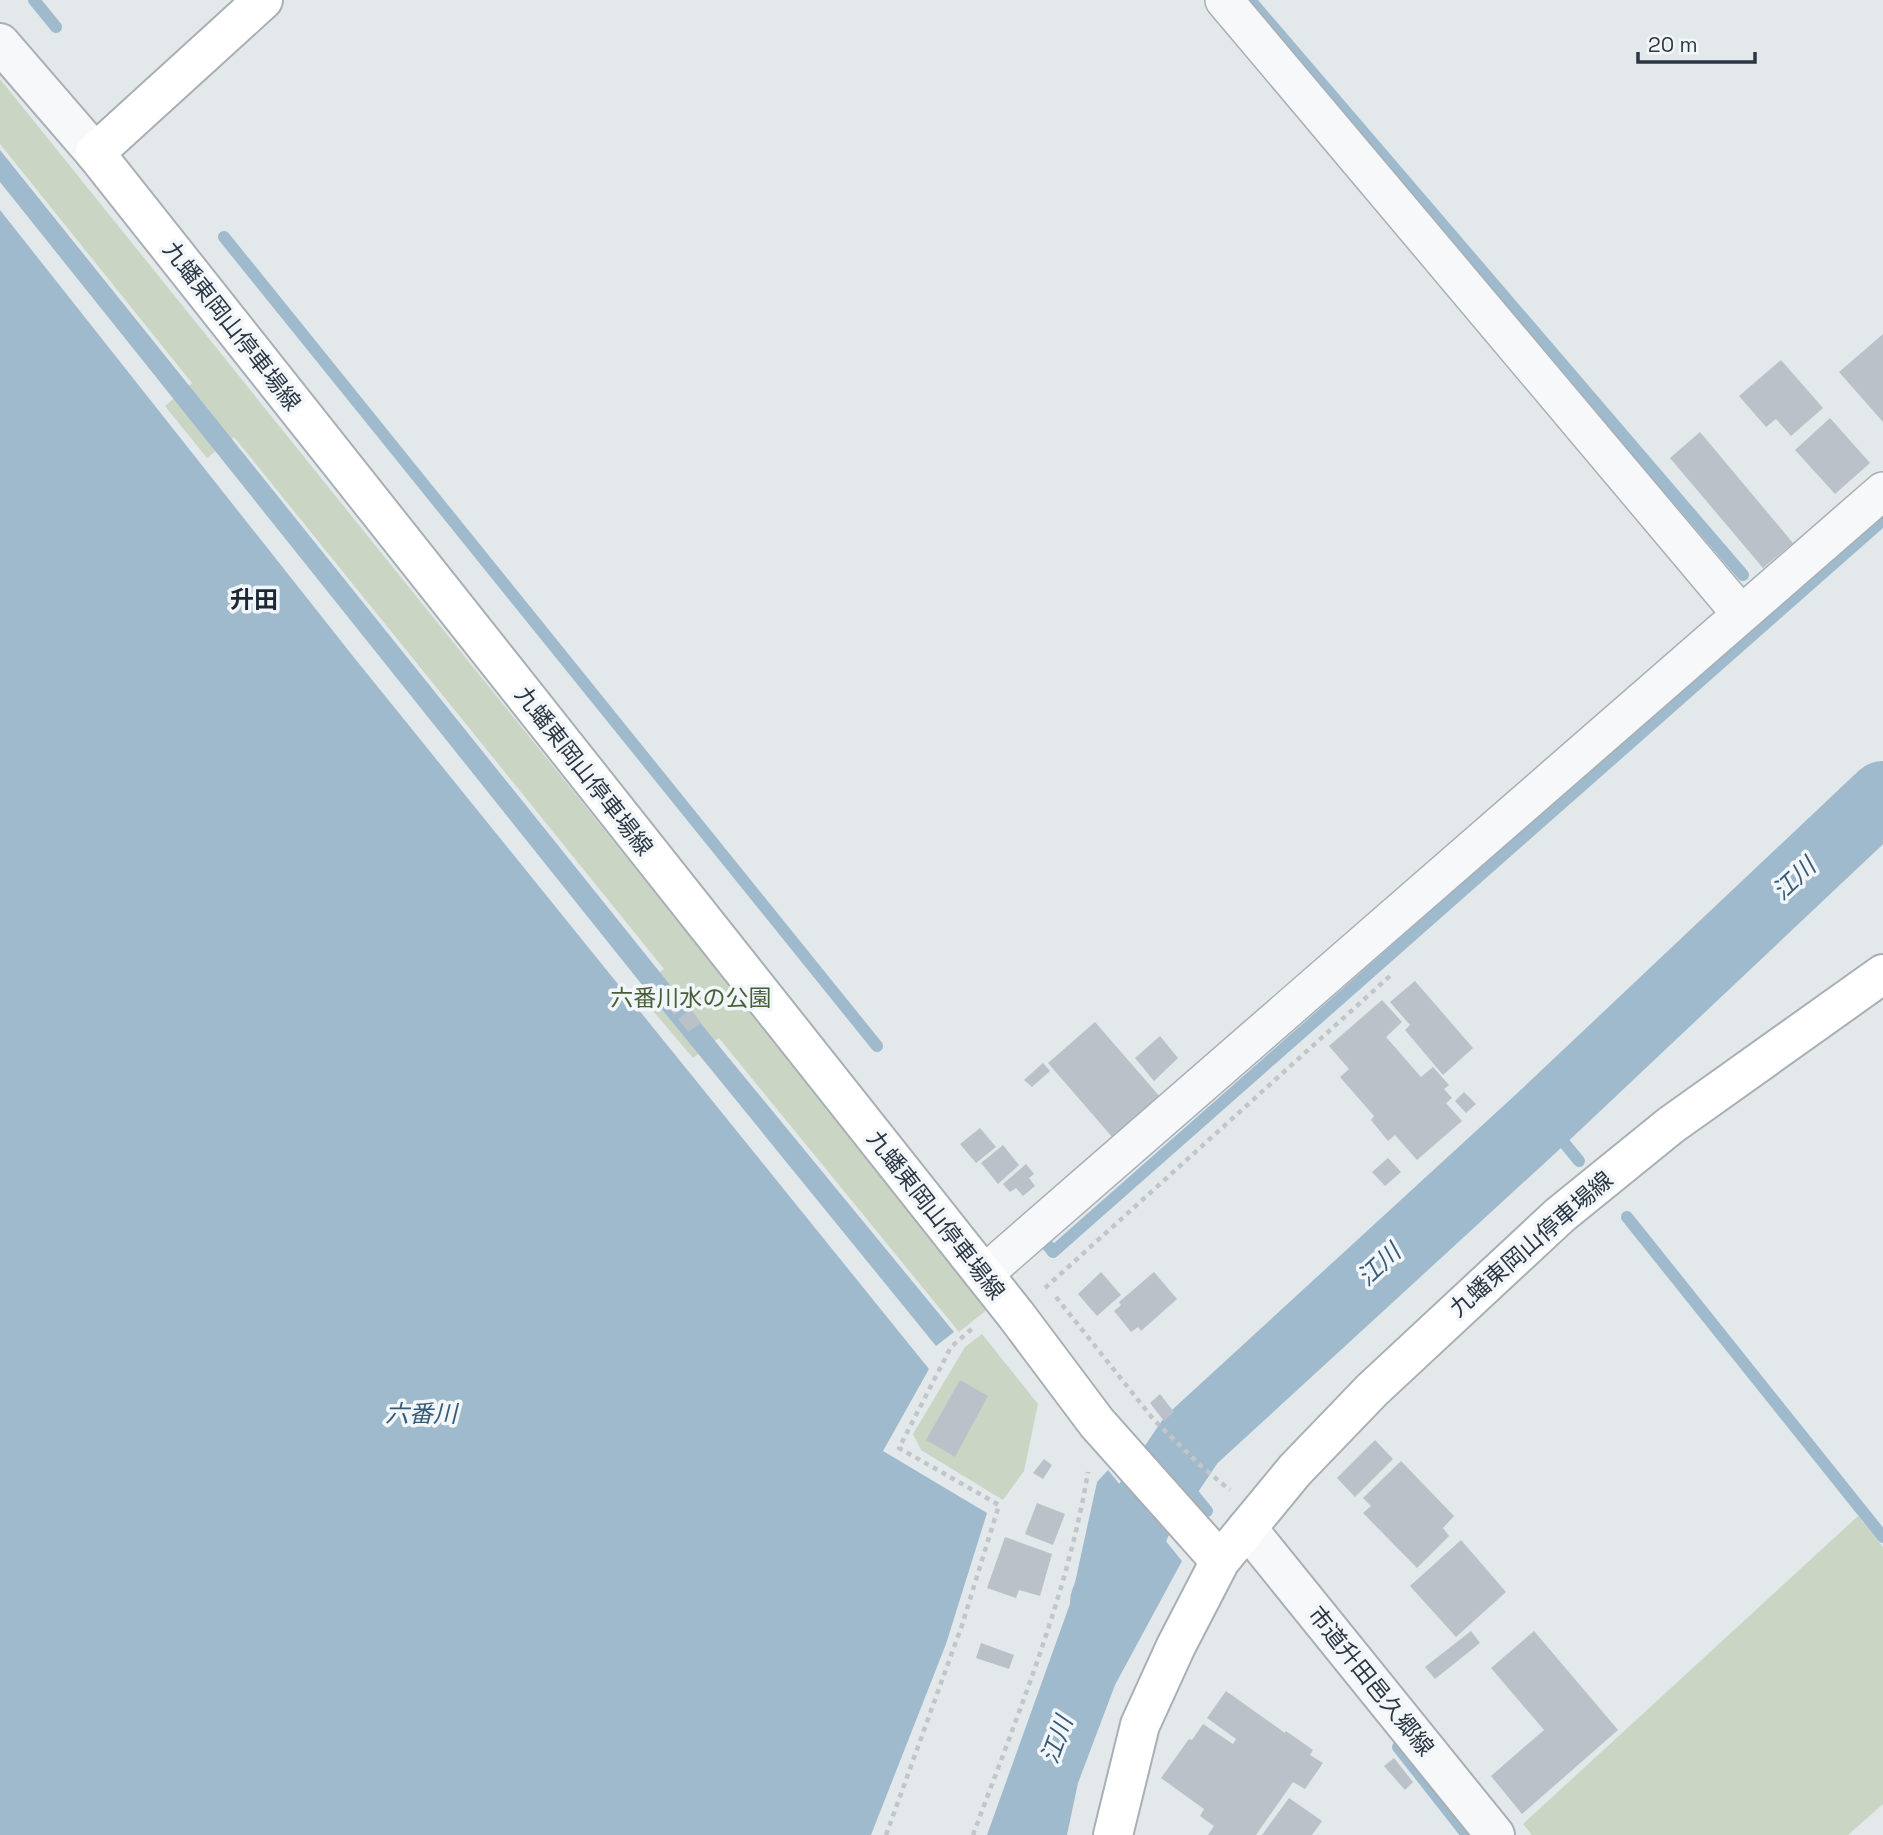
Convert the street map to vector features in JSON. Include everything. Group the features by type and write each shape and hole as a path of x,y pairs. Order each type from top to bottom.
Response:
{"main road":[{"path":"95,153 263,0"},
{"name":"九蟠東岡山停車場線","path":"95,153 1004,1285 1108,1436 1220,1561"},
{"name":"九蟠東岡山停車場線","path":"1113,1835 1140,1725 1176,1646 1220,1561 1295,1470 1372,1390 1560,1215 1671,1125 1883,974"}],"street":[{"path":"1224,0 1741,614"},
{"path":"0,43 95,153"},
{"path":"1004,1285 1557,778 1883,491"},
{"name":"市道升田邑久郷線","path":"1247,1528 1495,1835"}],"path":[{"path":"1004,1285 1047,1287 1397,969"},
{"path":"1004,1285 1047,1287 1154,1420 1202,1467"},
{"path":"886,1835 962,1625 999,1505 899,1448 951,1347 1004,1285"},
{"path":"973,1835 1050,1623 1082,1509 1108,1436"}],"green space":[{"name":"六番川水の公園","path":"0,79 989,1308 959,1332 719,1038 693,1058 637,992 664,969 234,437 207,458 165,406 192,383 0,144"},
{"path":"982,1334 1038,1404 1024,1471 1003,1500 921,1450 913,1434 965,1347"},
{"path":"1858,1516 1883,1547 1883,1804 1848,1835 1532,1835 1523,1824"}],"water":[{"path":"0,150 719,1046 954,1332 936,1346 639,981 0,182"},
{"name":"六番川","path":"0,210 352,655 929,1369 883,1451 987,1513 946,1644 871,1835 0,1835"},
{"path":"1108,1470 1182,1561 1115,1685 1078,1783 1067,1835 987,1835 1071,1601 1097,1482"}],"building":[{"path":"1883,334 1883,422 1839,372"},
{"path":"1781,360 1823,408 1791,436 1776,419 1766,427 1739,396"},
{"path":"1830,418 1870,463 1835,494 1795,450"},
{"path":"1700,432 1793,543 1763,568 1670,458"},
{"path":"1415,981 1473,1048 1443,1075 1405,1030 1410,1025 1390,1002"},
{"path":"677,991 687,1005 674,1015 663,1002"},
{"path":"1382,1000 1402,1022 1386,1037 1421,1077 1433,1067 1449,1085 1444,1089 1452,1098 1446,1103 1462,1121 1417,1160 1395,1135 1388,1141 1371,1120 1374,1116 1340,1077 1349,1069 1329,1046"},
{"path":"691,1009 701,1023 688,1032 678,1019"},
{"path":"1095,1022 1161,1098 1113,1138 1048,1063"},
{"path":"1160,1036 1178,1058 1154,1081 1135,1058"},
{"path":"1043,1063 1050,1071 1032,1087 1024,1080"},
{"path":"1464,1092 1476,1104 1466,1113 1455,1101"},
{"path":"980,1128 996,1147 976,1163 960,1144"},
{"path":"1003,1145 1019,1165 998,1184 981,1163"},
{"path":"1388,1158 1401,1172 1385,1186 1372,1172"},
{"path":"1026,1164 1034,1174 1029,1178 1035,1186 1023,1196 1016,1188 1010,1192 1003,1184"},
{"path":"1101,1272 1121,1295 1097,1316 1078,1294"},
{"path":"1154,1272 1177,1299 1141,1331 1138,1327 1131,1332 1114,1311 1121,1305 1119,1302"},
{"path":"960,1380 988,1396 955,1457 926,1440"},
{"path":"1160,1394 1174,1412 1164,1421 1150,1403"},
{"path":"1375,1440 1393,1459 1355,1497 1337,1478"},
{"path":"1044,1459 1052,1465 1043,1479 1033,1473"},
{"path":"1401,1461 1454,1516 1443,1528 1449,1536 1417,1568 1363,1513 1371,1506 1363,1498"},
{"path":"1037,1503 1065,1514 1053,1545 1025,1534"},
{"path":"1005,1537 1052,1554 1040,1596 1019,1590 1016,1598 987,1588"},
{"path":"1461,1540 1506,1592 1456,1637 1410,1586"},
{"path":"1471,1631 1480,1643 1435,1679 1425,1667"},
{"path":"1534,1631 1618,1730 1522,1814 1491,1776 1544,1730 1491,1668"},
{"path":"981,1643 1014,1655 1009,1669 976,1658"},
{"path":"1226,1691 1313,1750 1310,1755 1323,1763 1305,1789 1293,1782 1256,1835 1208,1835 1214,1826 1200,1816 1204,1809 1161,1778 1203,1724 1233,1744 1236,1739 1207,1718"},
{"path":"1394,1758 1413,1782 1405,1790 1384,1766"},
{"path":"1289,1798 1322,1821 1312,1835 1262,1835"}],"waterway":[{"path":"34,0 56,27"},
{"path":"1250,0 1743,575"},
{"path":"224,237 877,1046"},
{"path":"1042,1238 1053,1252 1883,520"},
{"name":"江川","path":"1105,1602 1137,1520 1191,1440 1543,1117 1883,796"},
{"path":"1543,1117 1579,1161"},
{"path":"1627,1217 1883,1537"},
{"path":"1172,1468 1207,1511"},
{"path":"1398,1747 1467,1835"}],"district":[{"name":"升田","path":"254,600"}]}
